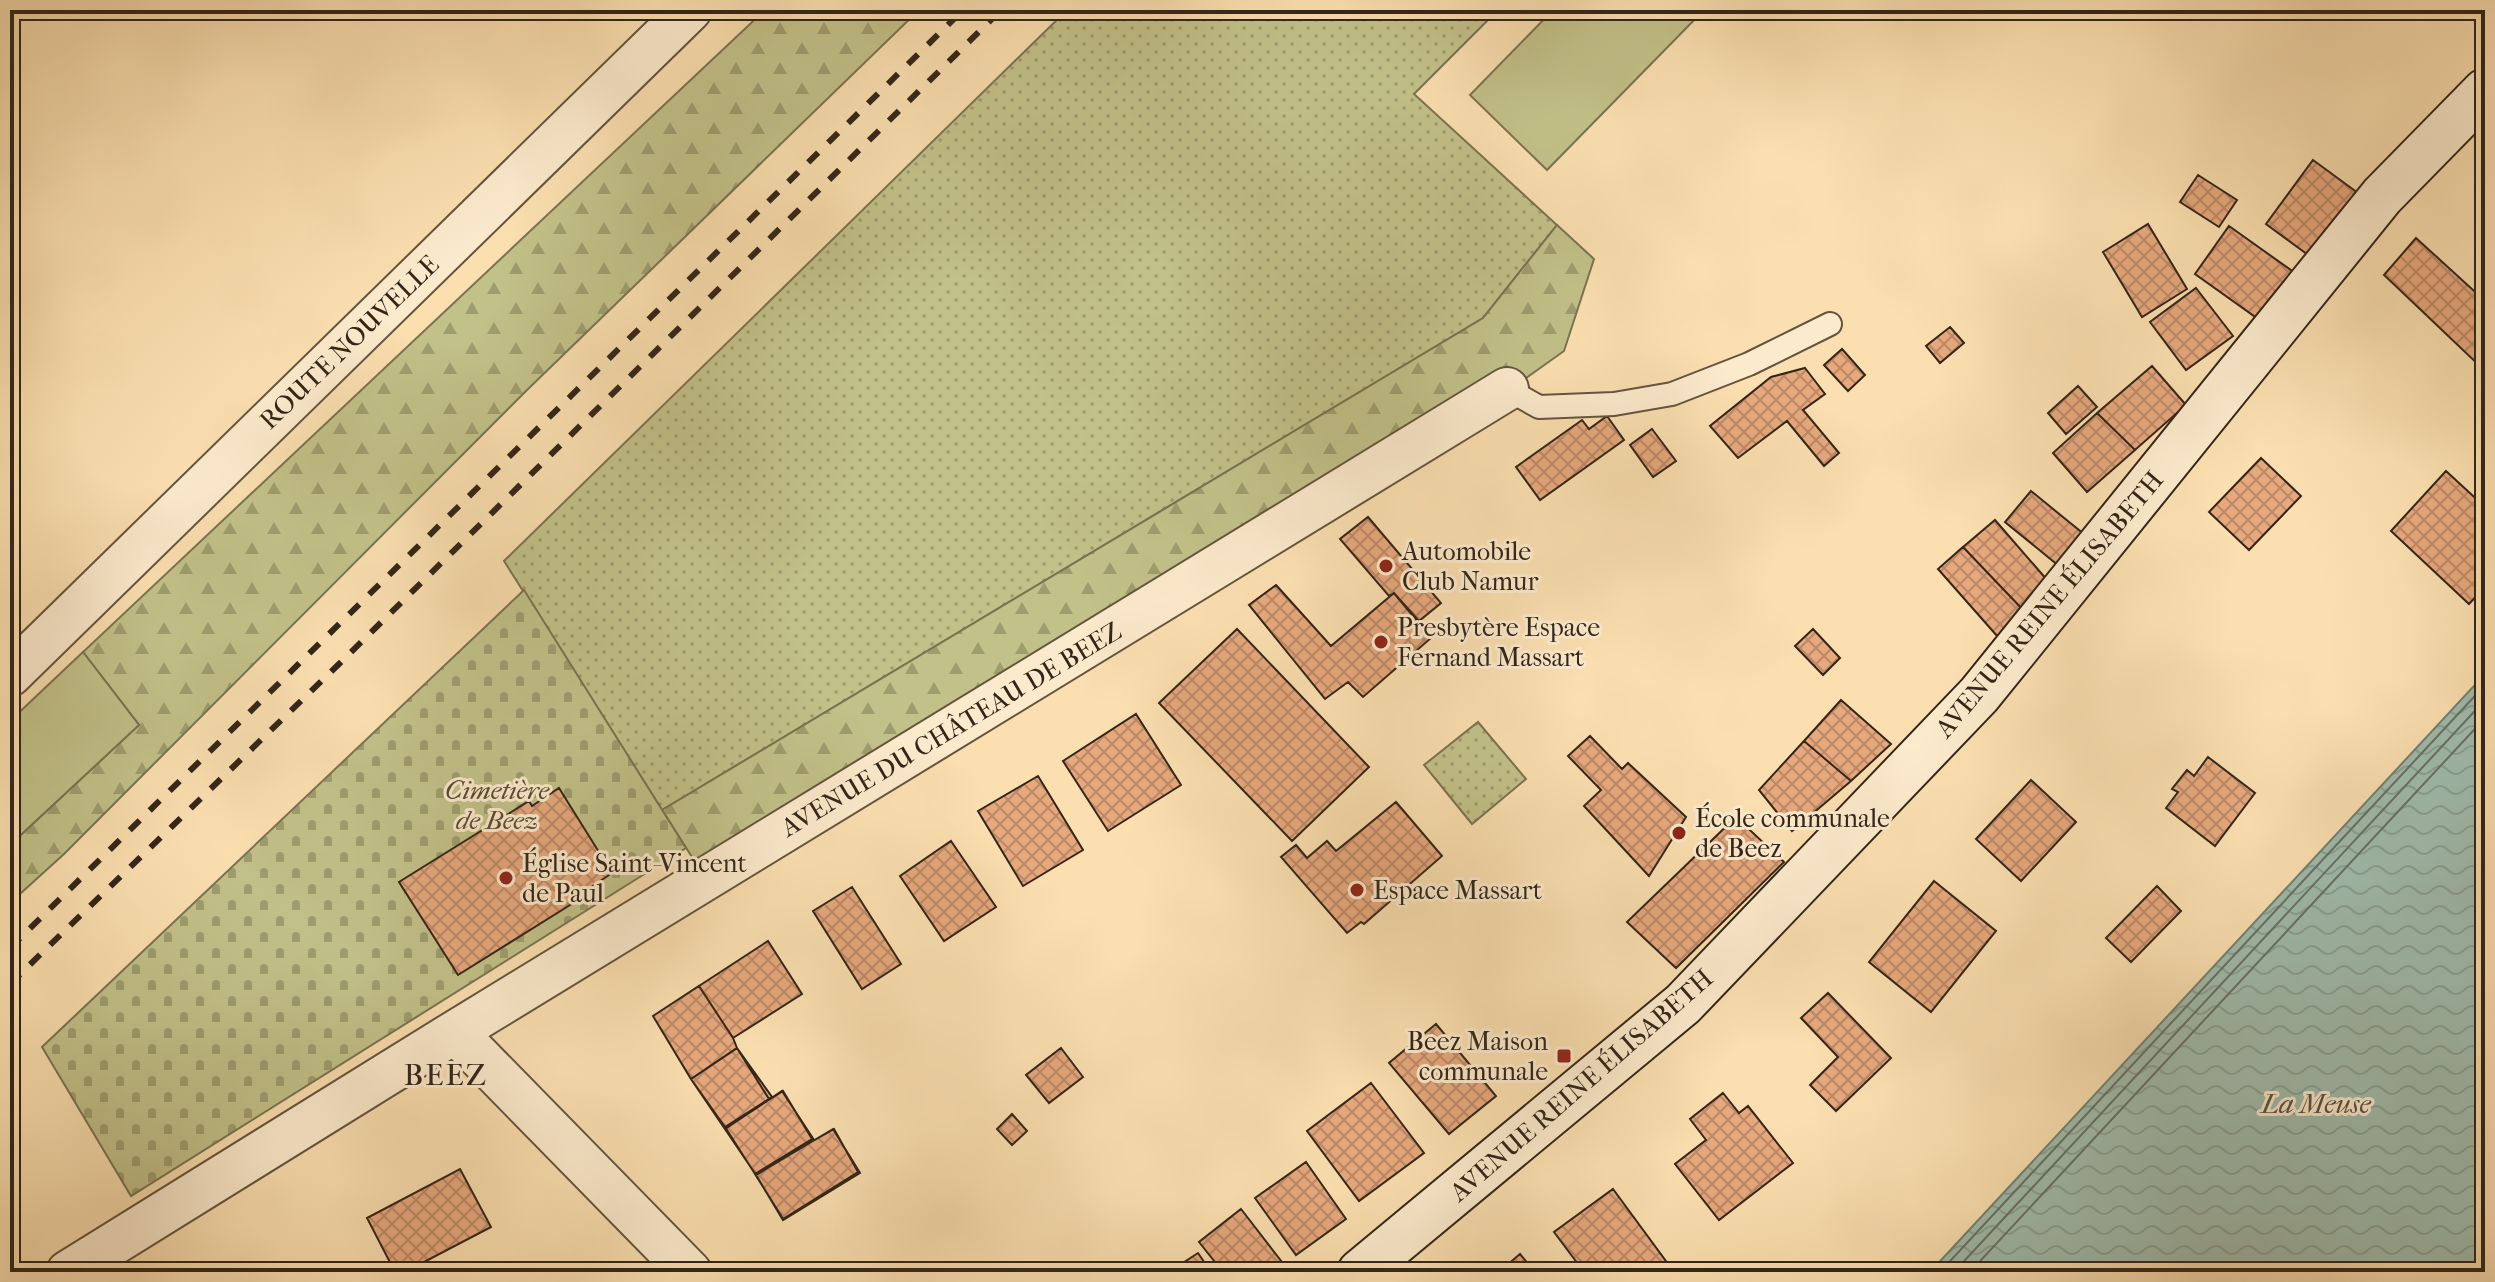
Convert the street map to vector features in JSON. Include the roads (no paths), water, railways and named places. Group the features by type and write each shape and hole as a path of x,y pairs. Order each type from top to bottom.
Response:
{"main road":[{"name":"AVENUE REINE ÉLISABETH","path":"1360,1272 1683,1004 1968,707 2382,196 2485,91"}],"street":[{"name":"ROUTE NOUVELLE","path":"10,675 690,10"},
{"name":"AVENUE DU CHÂTEAU DE BEEZ","path":"68,1272 1507,389"},
{"path":"455,1032 690,1272"}],"lane":[{"path":"1507,389 1539,407 1614,404 1672,394 1749,364 1830,324"}],"water":[{"name":"La Meuse","path":"2485,674 2485,1272 1930,1272"}],"railway":[{"path":"10,948 963,10"},
{"path":"10,984 1001,10"}],"place":[{"name":"Automobile Club Namur","path":"1386,566"},
{"name":"Presbytère Espace Fernand Massart","path":"1381,642"},
{"name":"École communale de Beez","path":"1679,833"},
{"name":"Église Saint-Vincent de Paul","path":"506,878"},
{"name":"Espace Massart","path":"1357,890"},
{"name":"Beez Maison communale","path":"1564,1056"}],"district":[{"name":"BEEZ","path":"446,1075"}],"park label":[{"name":"Cimetière de Beez","path":"497,805"}]}
